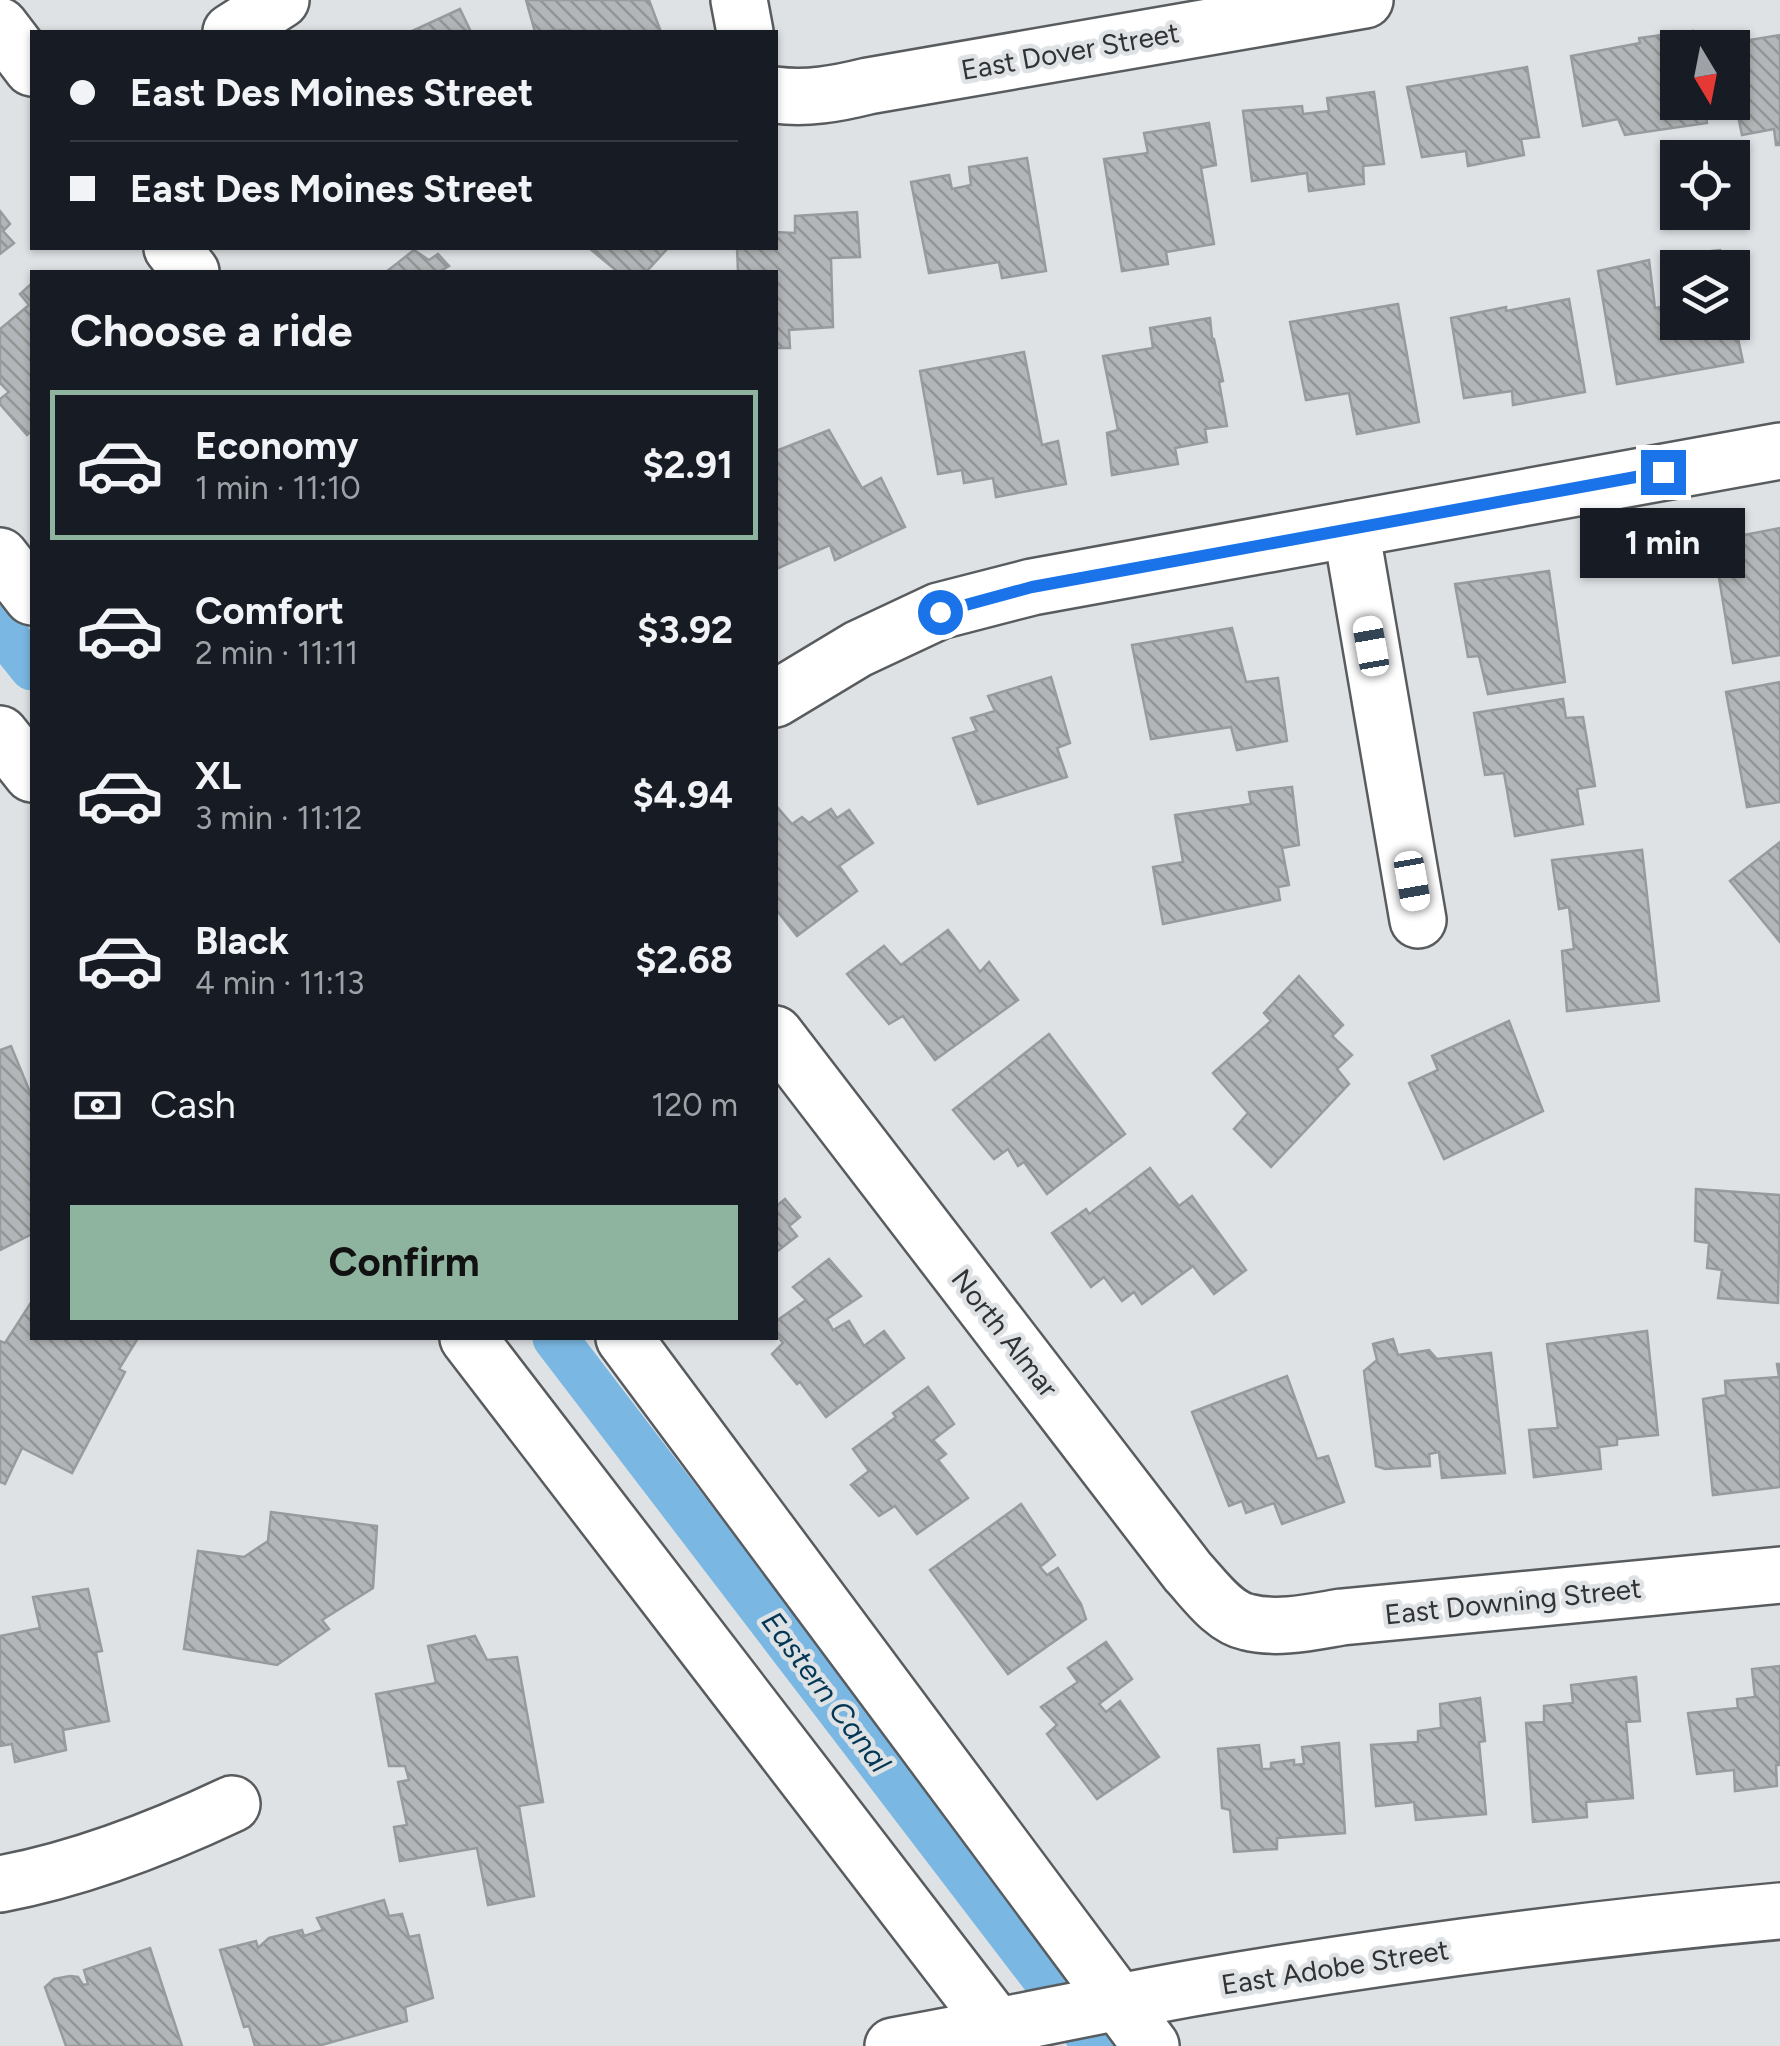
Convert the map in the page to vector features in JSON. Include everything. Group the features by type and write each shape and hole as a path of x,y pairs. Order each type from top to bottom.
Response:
{"street":[{"path":"234,30 281,0"},
{"path":"738,0 745,30"},
{"name":"East Dover Street","path":"778,95 800,98 834,94 1365,0"},
{"path":"0,26 30,65"},
{"path":"174,250 189,270"},
{"path":"778,697 858,648 940,612 1032,587 1780,451"},
{"path":"1350,529 1418,920"},
{"path":"0,556 30,594"},
{"path":"0,734 30,772"},
{"name":"North Almar","path":"778,1038 1188,1572 1223,1609 1246,1622"},
{"path":"470,1340 1005,2037"},
{"path":"625,1340 1151,2046"},
{"name":"East Downing Street","path":"1246,1622 1305,1623 1780,1575"},
{"path":"0,1884 34,1878 136,1846 232,1804"},
{"name":"East Adobe Street","path":"893,2046 1005,2037 1118,2004 1350,1963 1618,1926 1780,1912"}],"building":[{"path":"526,0 649,0 660,30 565,30 534,30"},
{"path":"460,9 470,30 414,30"},
{"path":"1660,35 1660,120 1707,123 1625,135 1618,119 1583,126 1571,56 1640,43 1639,38"},
{"path":"1780,35 1780,145 1776,145 1774,129 1742,135 1739,120 1750,120 1750,40"},
{"path":"1527,67 1539,137 1521,139 1524,155 1468,166 1466,151 1422,157 1407,87"},
{"path":"1374,92 1384,164 1363,166 1364,184 1309,191 1307,173 1252,181 1243,111 1302,106 1303,114 1329,111 1327,98"},
{"path":"1209,123 1216,165 1201,168 1214,244 1166,252 1168,264 1122,271 1104,159 1148,153 1144,133"},
{"path":"1027,158 1046,271 1002,278 999,262 929,273 911,182 949,175 952,189 971,185 969,167"},
{"path":"0,211 10,224 3,231 14,243 0,254"},
{"path":"857,212 860,257 831,258 833,327 789,330 790,348 778,348 778,270 738,270 737,250 778,250 778,232 795,233 795,216"},
{"path":"414,250 429,260 438,254 449,266 442,270 389,270"},
{"path":"591,250 666,250 648,270 616,270"},
{"path":"1649,260 1655,308 1660,307 1660,340 1738,340 1743,362 1617,384 1598,271"},
{"path":"30,285 27,435 0,404 9,392 0,383 0,329 29,305 20,294"},
{"path":"1569,299 1585,392 1513,405 1512,391 1464,398 1451,318"},
{"path":"1398,304 1419,422 1357,434 1349,393 1306,400 1290,322"},
{"path":"1210,318 1223,381 1219,382 1227,426 1205,429 1207,442 1175,448 1178,464 1112,475 1107,433 1118,430 1103,356 1153,348 1150,328"},
{"path":"1024,352 1042,445 1058,441 1066,484 996,497 993,478 964,483 962,470 938,474 920,371"},
{"path":"829,430 862,488 881,478 905,527 835,560 830,545 778,568 778,450"},
{"path":"1780,528 1780,655 1733,663 1713,541"},
{"path":"1549,571 1565,682 1488,694 1479,656 1468,657 1455,584"},
{"path":"1232,628 1246,682 1278,678 1287,741 1237,750 1231,727 1151,739 1132,645"},
{"path":"1051,677 1070,743 1057,748 1067,777 978,804 953,738 977,731 971,718 995,711 988,696"},
{"path":"1780,682 1780,802 1747,807 1726,692"},
{"path":"1563,699 1566,718 1583,717 1595,786 1577,789 1583,824 1515,836 1504,773 1485,775 1474,713"},
{"path":"1292,787 1299,845 1282,848 1289,885 1278,887 1280,900 1163,924 1153,867 1183,862 1175,815 1251,804 1249,792"},
{"path":"778,808 792,824 802,817 809,823 831,809 837,818 849,810 873,843 839,866 857,891 797,936 778,912"},
{"path":"1780,842 1780,942 1730,881"},
{"path":"1642,850 1659,1001 1567,1011 1562,951 1574,949 1569,907 1559,909 1552,860"},
{"path":"948,930 980,972 989,962 1018,1000 935,1060 903,1016 889,1024 847,974 884,946 901,965"},
{"path":"1299,976 1343,1025 1332,1036 1352,1055 1337,1069 1349,1084 1271,1167 1234,1129 1248,1113 1213,1073 1271,1021 1264,1013"},
{"path":"1509,1021 1543,1111 1444,1159 1409,1083 1438,1070 1432,1056"},
{"path":"1049,1034 1125,1134 1047,1194 1024,1162 1018,1166 1008,1149 994,1159 953,1110"},
{"path":"11,1046 30,1092 30,1235 0,1250 0,1050"},
{"path":"1150,1168 1179,1206 1192,1196 1246,1270 1214,1294 1193,1266 1142,1304 1134,1292 1122,1301 1104,1277 1091,1287 1052,1233 1086,1209 1089,1214"},
{"path":"1696,1189 1780,1195 1778,1303 1718,1298 1722,1270 1707,1268 1709,1243 1695,1241"},
{"path":"785,1199 800,1217 789,1226 797,1236 778,1251 778,1205"},
{"path":"829,1259 861,1296 827,1319 833,1330 849,1321 864,1346 884,1331 904,1358 826,1417 800,1382 797,1384 772,1354 783,1343 778,1337 778,1320 806,1300 793,1287"},
{"path":"30,1304 30,1340 137,1340 119,1369 125,1372 72,1473 22,1448 5,1484 0,1482 0,1341 5,1343"},
{"path":"1647,1331 1658,1435 1617,1439 1617,1445 1599,1447 1601,1469 1534,1477 1529,1430 1558,1428 1547,1344"},
{"path":"1393,1339 1398,1355 1429,1350 1437,1359 1491,1353 1505,1473 1442,1478 1439,1452 1429,1454 1430,1466 1376,1466 1364,1371 1377,1360 1373,1344"},
{"path":"1780,1364 1780,1487 1713,1495 1703,1399 1726,1395 1725,1381 1779,1377"},
{"path":"1287,1376 1317,1459 1328,1456 1344,1502 1282,1524 1274,1503 1246,1513 1242,1501 1229,1506 1192,1412"},
{"path":"928,1387 954,1424 933,1440 946,1454 938,1460 968,1498 917,1534 895,1506 879,1516 851,1485 869,1471 853,1449"},
{"path":"1021,1504 1055,1555 1040,1567 1047,1575 1058,1568 1086,1619 1008,1674 930,1570"},
{"path":"271,1512 377,1526 373,1588 322,1620 329,1629 277,1665 184,1649 198,1551 244,1557 268,1541"},
{"path":"88,1589 102,1651 96,1652 109,1721 63,1730 66,1750 15,1762 12,1744 0,1746 0,1636 40,1628 33,1597"},
{"path":"475,1636 487,1660 517,1657 543,1802 519,1806 534,1896 488,1905 477,1848 400,1861 394,1827 407,1825 398,1782 409,1780 405,1766 389,1766 376,1694 436,1683 428,1646"},
{"path":"1106,1642 1132,1679 1099,1704 1106,1712 1120,1701 1159,1757 1097,1799 1047,1734 1057,1725 1041,1707 1078,1682 1068,1668"},
{"path":"1780,1666 1777,1786 1735,1791 1734,1770 1697,1774 1688,1713 1738,1708 1737,1699 1755,1697 1752,1669"},
{"path":"1636,1677 1640,1721 1626,1722 1633,1798 1586,1802 1587,1817 1533,1822 1526,1723 1544,1722 1544,1706 1573,1703 1571,1685"},
{"path":"1480,1698 1485,1741 1479,1742 1486,1814 1416,1820 1414,1802 1376,1806 1371,1745 1418,1742 1418,1731 1441,1728 1440,1704"},
{"path":"1339,1743 1345,1833 1277,1838 1277,1849 1234,1852 1230,1810 1222,1808 1218,1749 1259,1745 1262,1769 1271,1769 1271,1763 1294,1760 1294,1765 1304,1764 1302,1747"},
{"path":"384,1900 389,1916 402,1914 409,1937 419,1935 433,1998 405,2007 407,2021 318,2046 255,2046 249,2026 244,2027 220,1950 256,1941 258,1948 269,1938 302,1930 304,1936 323,1930 317,1918"},
{"path":"150,1948 182,2046 66,2046 45,1987 54,1979 70,1976 88,1984 84,1970"}],"waterway":[{"name":"Eastern Canal","path":"0,628 30,666"},
{"name":"Eastern Canal","path":"557,1340 1096,2046"}],"route":[{"path":"940,612 1032,587 1663,472"}]}
